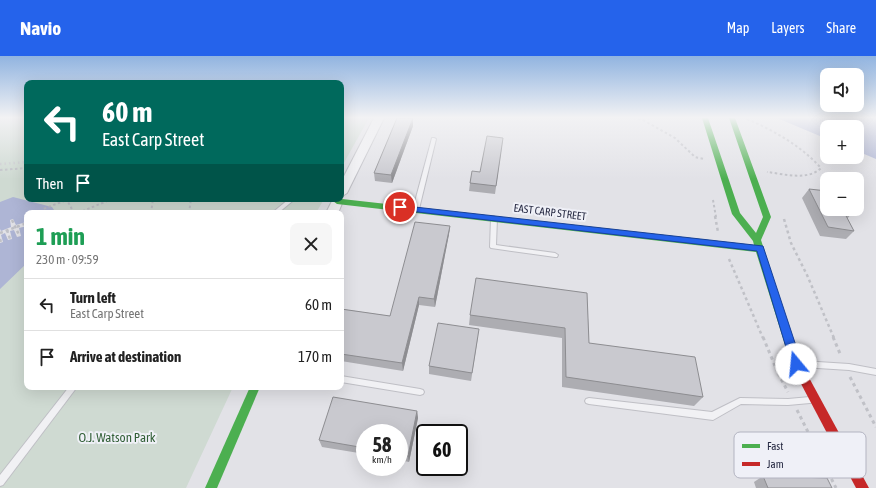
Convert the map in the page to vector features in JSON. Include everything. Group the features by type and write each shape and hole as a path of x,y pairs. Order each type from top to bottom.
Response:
{"main road":[{"path":"712,138 736,214 759,244 796,364 833,432"},
{"path":"740,138 767,217 759,244"},
{"name":"EAST CARP STREET","path":"344,198 416,209 724,244 759,244"},
{"path":"211,488 254,390"},
{"path":"858,478 863,488"}],"street":[{"path":"344,187 369,138"}],"lane":[{"path":"416,209 434,139"},
{"path":"279,210 288,202"},
{"path":"494,218 493,247 555,255"},
{"path":"796,364 845,366 876,372"},
{"path":"344,379 420,392"},
{"path":"0,482 71,390"},
{"path":"589,401 713,416 740,401 792,401 816,399"}],"path":[{"path":"675,138 695,157 707,160 706,155"},
{"path":"768,173 808,176 815,174 821,168 798,147 783,138"},
{"path":"0,170 24,168"},
{"path":"765,168 770,179"},
{"path":"713,194 717,229 778,372 808,432"},
{"path":"43,210 62,202"},
{"path":"85,210 105,202"},
{"path":"783,217 791,243 807,275 845,366 876,427"},
{"path":"12,220 19,235"},
{"path":"0,233 24,224"},
{"path":"7,230 10,239"},
{"path":"831,478 836,488"}],"green space":[{"name":"O.J. Watson Park","path":"0,138 24,138 24,202 322,202 318,210 24,210 24,390 232,390 186,488 0,488"},
{"path":"344,138 358,138 344,163"}],"water":[{"path":"864,138 876,138 876,159 864,154"},
{"path":"13,197 24,200 24,202 32,202 52,207 54,210 24,210 24,266 0,289 0,202"}],"pier":[{"path":"13,219 16,225 24,223 24,227 19,228 21,236 17,237 14,230 10,231 12,239 8,240 5,233 1,235 3,242 0,243 0,229 1,231 11,227 10,220"}],"building":[{"path":"389,138 405,138 391,175 374,173"},
{"path":"487,138 503,138 496,186 470,183 472,171 480,172"},
{"path":"809,189 820,190 820,211"},
{"path":"822,216 846,216 854,231 828,227"},
{"path":"415,222 450,226 434,299 419,297 402,363 344,354 344,309 390,316"},
{"path":"476,278 587,293 589,343 695,357 703,397 566,377 565,328 470,315"},
{"path":"438,323 479,329 472,373 429,366"},
{"path":"333,397 417,411 408,456 408,424 356,424 356,446 319,440"},
{"path":"764,478 827,478 832,488 768,488"}],"railway":[{"path":"0,164 24,162"}],"traffic: fast":[{"path":"712,138 736,214 757,240 796,364 803,377"},
{"path":"739,138 767,217 757,240"},
{"path":"344,202 760,249"},
{"path":"211,488 254,390"}],"traffic: jam":[{"path":"803,377 833,432"},
{"path":"858,478 863,488"}],"route":[{"path":"400,207 760,249 796,364"}]}
